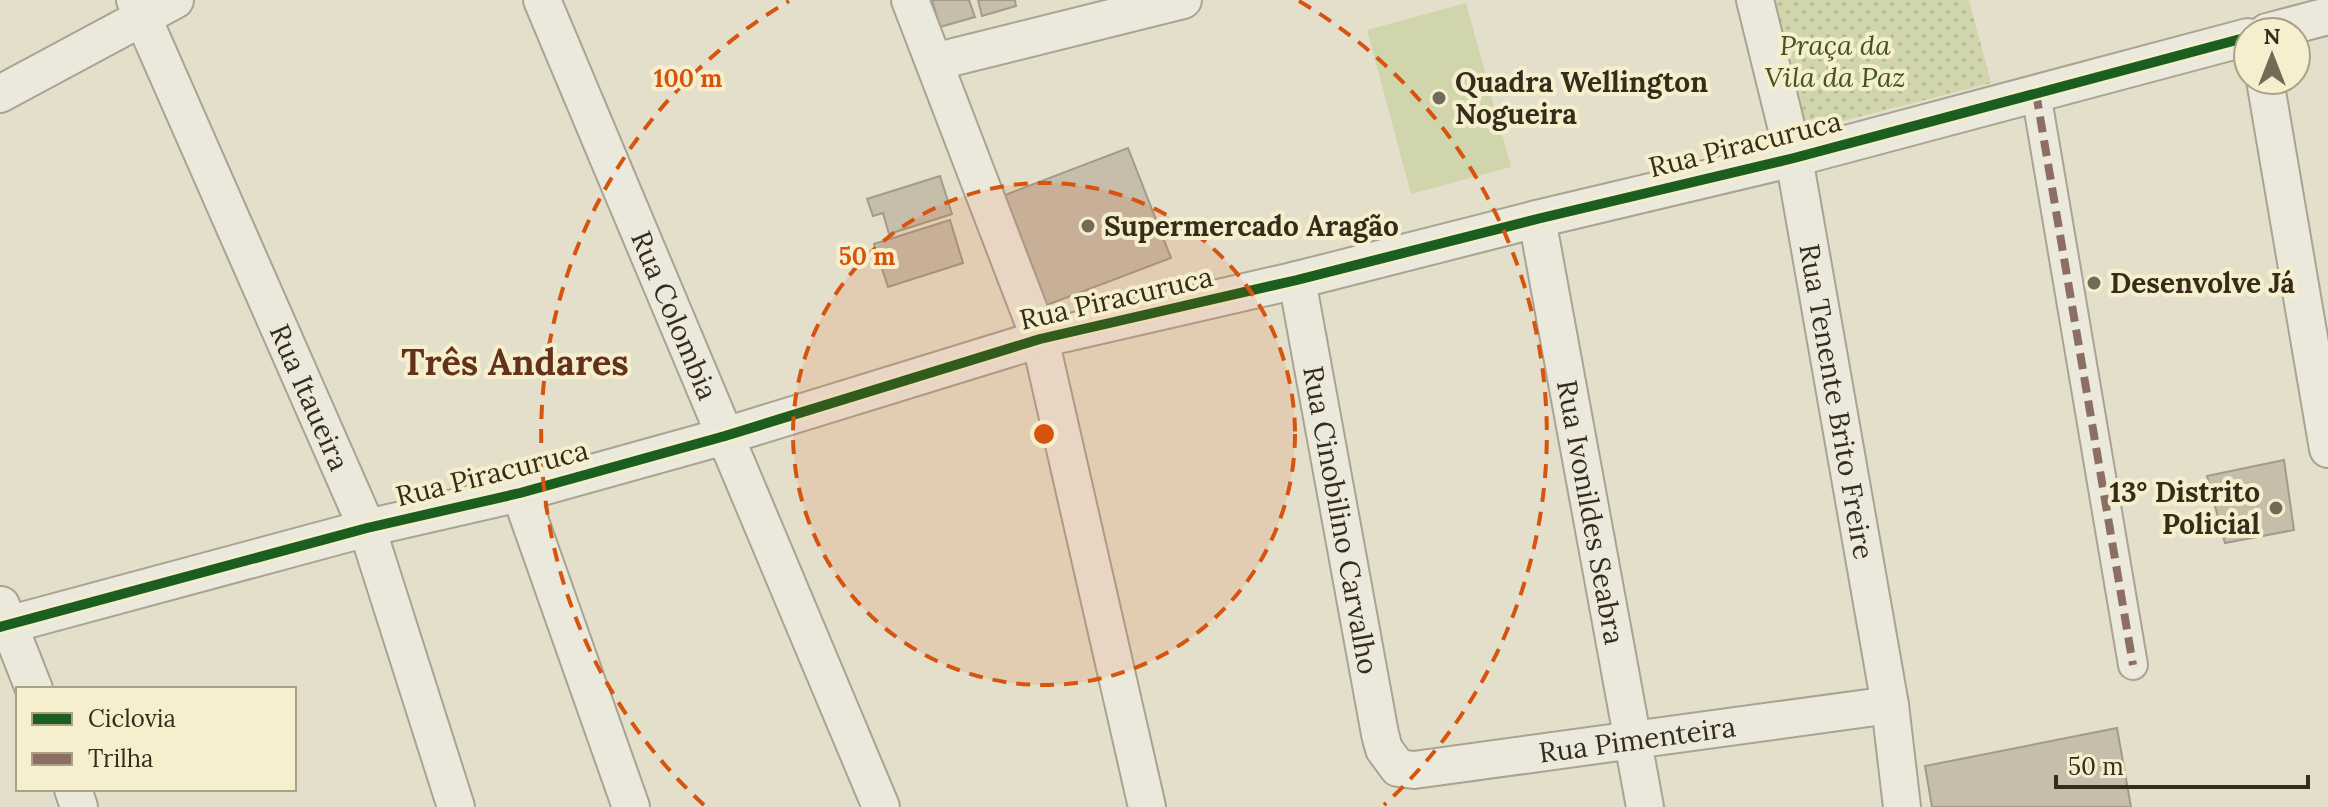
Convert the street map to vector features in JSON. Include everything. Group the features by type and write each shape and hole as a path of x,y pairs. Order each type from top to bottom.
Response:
{"street":[{"path":"0,94 139,9 175,0"},
{"name":"Rua Colombia","path":"542,0 881,807"},
{"path":"910,0 1040,339 1147,807"},
{"path":"934,62 1183,0"},
{"name":"Rua Tenente Brito Freire","path":"1755,0 1794,158 1890,705 1902,807"},
{"name":"Rua Itaueira","path":"139,9 367,528 456,807"},
{"name":"Rua Piracuruca","path":"3,618 520,493 725,436 1040,339 1297,280 1794,158 2232,41"},
{"path":"2036,93 2133,665"},
{"path":"2268,96 2328,449"},
{"name":"Rua Ivonildes Seabra","path":"1537,219 1645,807"},
{"name":"Rua Cinobilino Carvalho","path":"1297,280 1380,734 1390,759"},
{"path":"520,493 631,807"},
{"path":"3,618 33,687"},
{"name":"Rua Pimenteira","path":"1390,759 1398,768 1414,770 1890,705"}],"green space":[{"name":"Praça da Vila da Paz","path":"1757,0 1969,0 1991,83 1791,134"},
{"name":"Quadra Wellington Nogueira","path":"1466,3 1511,167 1411,194 1367,30"}],"building":[{"path":"932,0 969,0 975,17 940,27"},
{"path":"978,0 1015,0 1016,6 982,16"},
{"name":"Supermercado Aragão","path":"1128,148 1171,258 1047,305 1005,195"},
{"path":"940,176 952,214 889,234 883,213 873,216 867,199"},
{"path":"950,220 963,263 888,287 874,244"},
{"path":"2284,460 2294,530 2225,543 2207,476"},
{"path":"2117,728 2131,807 1932,807 1925,766"}],"marked path":[{"path":"2036,93 2133,665"}],"cycle path":[{"path":"0,627 367,528 520,493 725,436 1040,339 1297,280 1794,158 2232,41"}],"place":[{"name":"Quadra Wellington Nogueira","path":"1439,98"},
{"name":"Supermercado Aragão","path":"1088,226"},
{"name":"Desenvolve Já","path":"2094,283"},
{"name":"13° Distrito Policial","path":"2276,508"}],"district":[{"name":"Três Andares","path":"515,362"}]}
